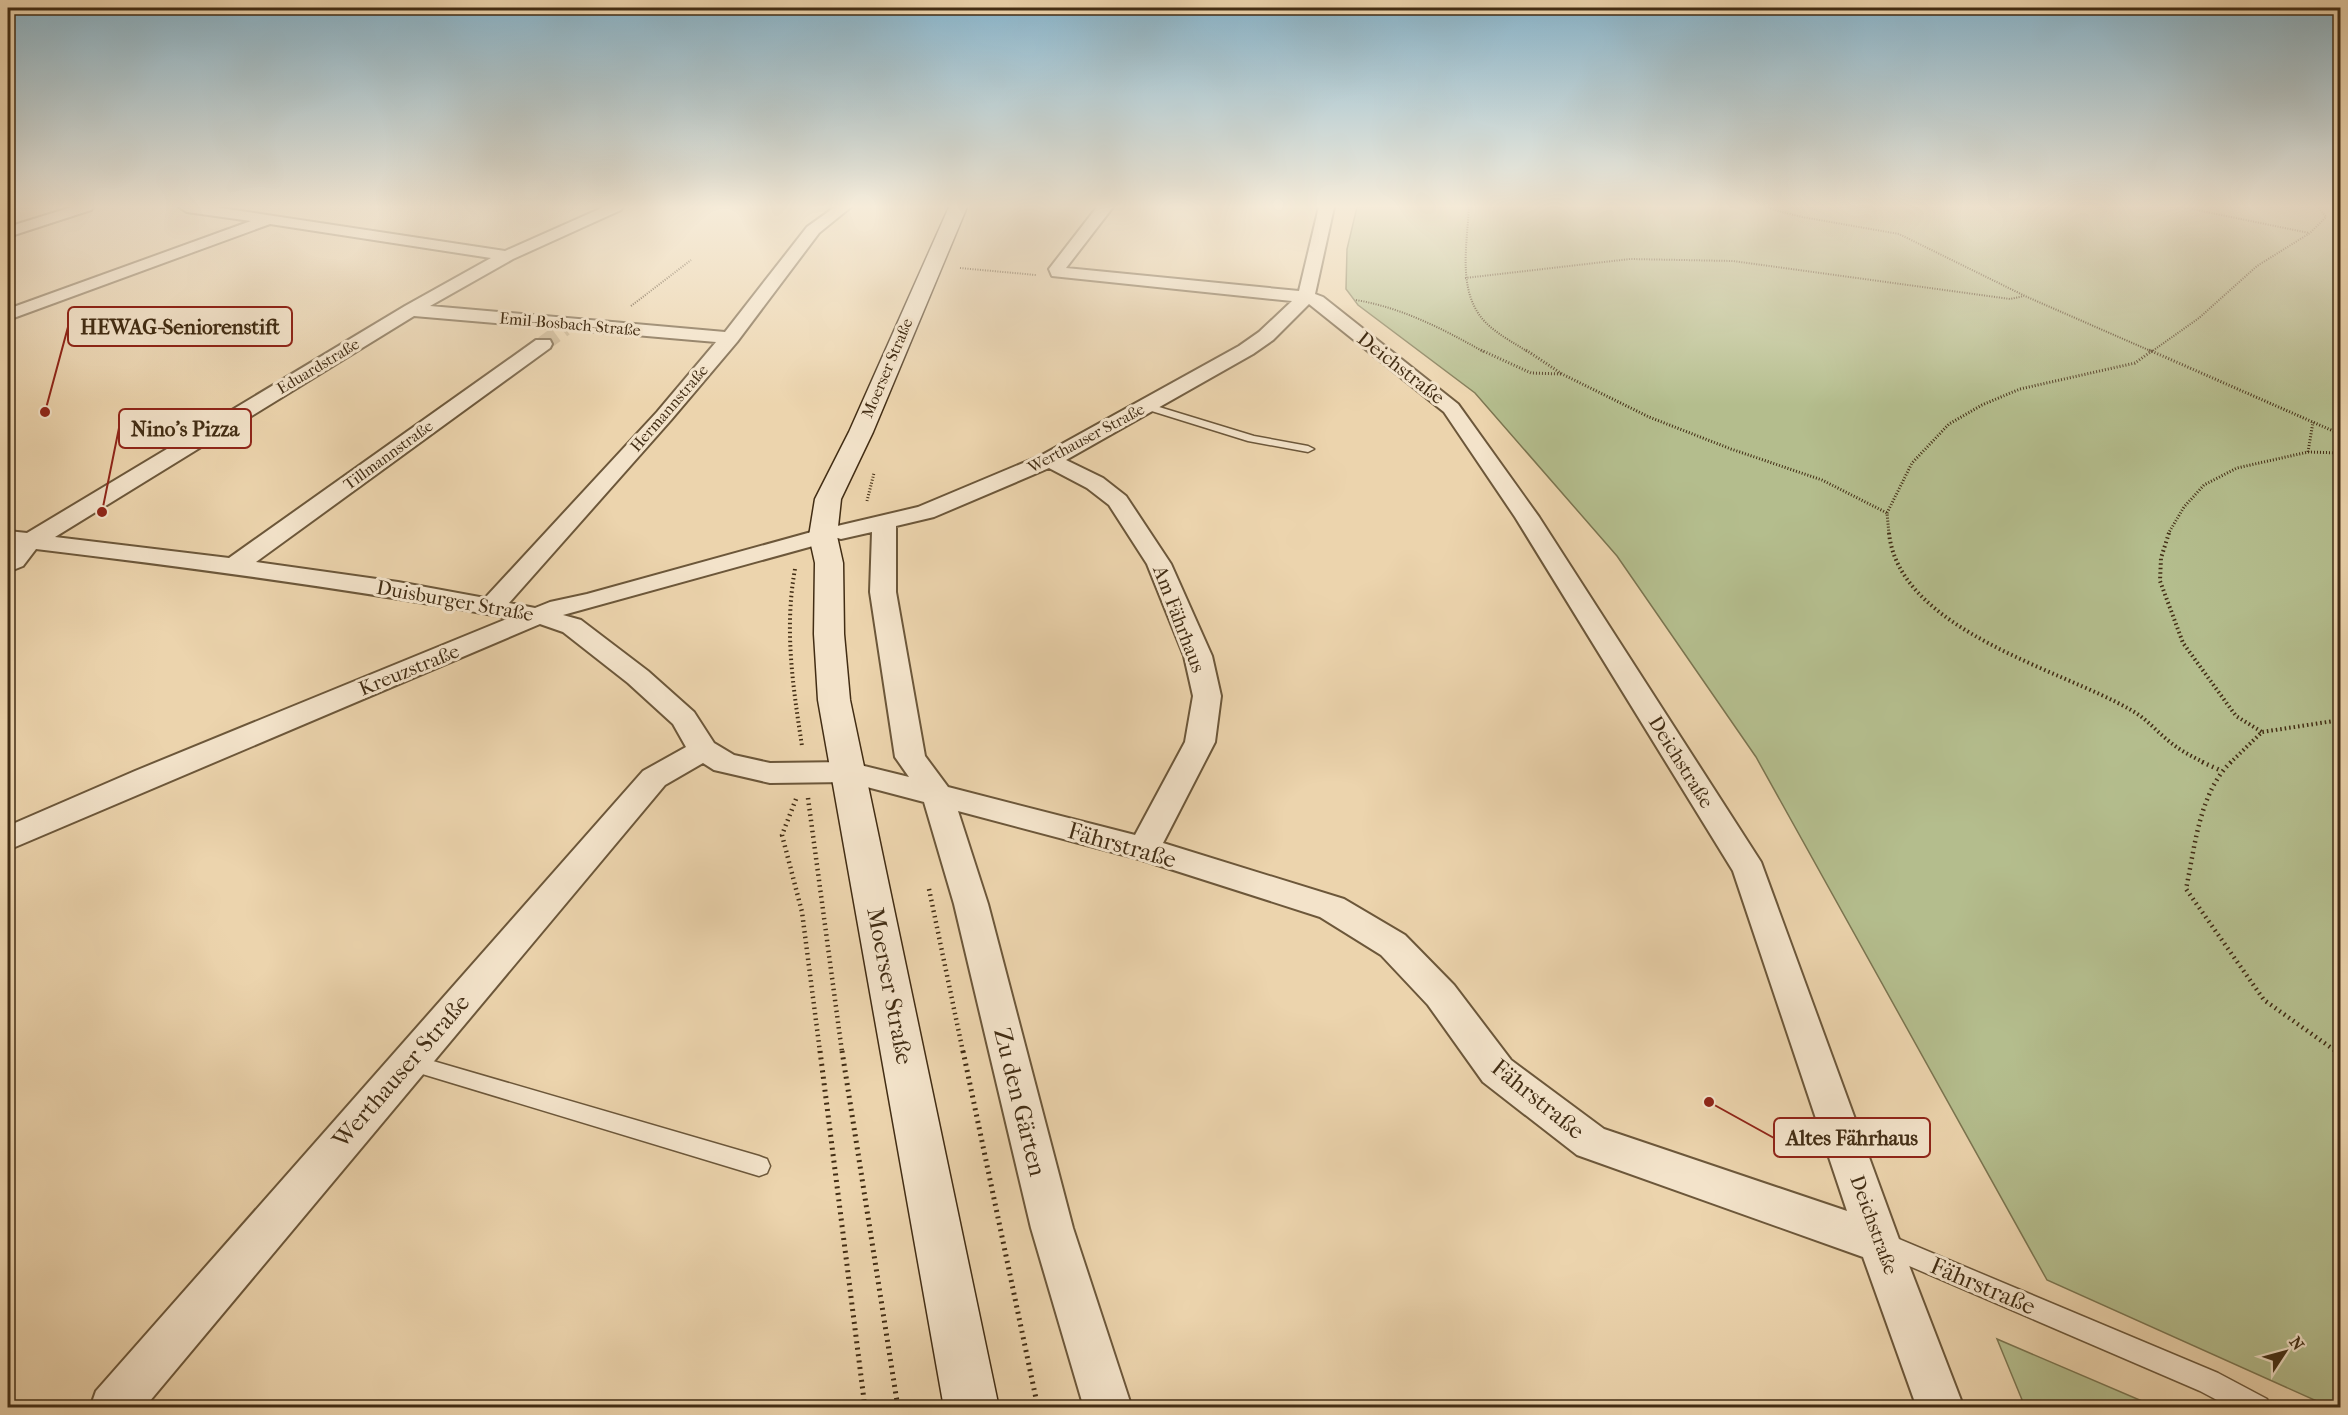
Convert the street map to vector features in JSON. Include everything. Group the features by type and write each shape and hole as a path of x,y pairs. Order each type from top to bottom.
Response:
{"main road":[{"name":"Moerser Straße","path":"930,273 861,432 852,498 831,544 829,634 833,689 827,773 972,1407"}],"street":[{"path":"8,315 118,273"},
{"name":"Eduardstraße","path":"8,565 14,561 18,540 477,273"},
{"name":"Hermannstraße","path":"490,608 656,425 780,273"},
{"path":"1058,273 1312,299 1316,273"},
{"name":"Werthauser Straße","path":"831,544 884,523 926,512 1050,460 1246,350 1312,299"},
{"name":"Deichstraße","path":"1312,299 1451,408 1527,517 1749,870 1879,1242 1941,1407"},
{"name":"Emil-Bosbach-Straße","path":"411,310 568,326 729,338"},
{"name":"Tillmannstraße","path":"234,566 543,344"},
{"name":"Am Fährhaus","path":"1050,460 1095,483 1118,501 1159,564 1198,656 1207,696 1200,742 1144,849"},
{"path":"884,523 884,592 910,757 938,796"},
{"name":"Duisburger Straße","path":"18,540 234,566 398,590 539,616 572,626 638,677 684,718 703,750"},
{"name":"Kreuzstraße","path":"8,839 146,778 559,607 590,602 831,544"},
{"path":"703,750 725,763 770,773 827,773"},
{"name":"Werthauser Straße","path":"116,1407 654,778 703,750"},
{"name":"Fährstraße","path":"827,773 938,796 1144,849 1332,908 1393,945 1442,995 1497,1071 1591,1142 1879,1242"},
{"name":"Zu den Gärten","path":"938,796 971,904 1052,1228 1108,1407"}],"lane":[{"path":"1146,406 1252,439 1308,449"},
{"path":"409,1062 759,1166"},
{"name":"Fährstraße","path":"1879,1242 2209,1382 2258,1407"}],"path":[{"path":"604,327 674,273"},
{"path":"1022,273 1044,275 1058,273"},
{"path":"1465,273 1469,297 1477,312 1491,328 1562,374 1649,417 1731,449 1822,480 1887,513"},
{"path":"1465,278 1508,273"},
{"path":"1830,273 2010,299 2025,296"},
{"path":"1978,273 2025,296 2340,434"},
{"path":"2222,771 2177,748 2134,711 2039,665 1980,641 1944,618 1905,575 1892,551 1887,513 1912,463 1949,424 1982,405 2020,389 2135,363 2199,318 2249,273"},
{"path":"1312,299 1352,299 1392,308 1443,329 1526,371 1552,376 1562,374"},
{"path":"2308,452 2313,422"},
{"path":"2262,732 2236,716 2183,644 2160,581 2161,558 2168,535 2184,507 2204,485 2237,468 2308,452 2340,453"},
{"path":"2340,720 2262,732 2222,771 2204,808 2186,889 2264,1000 2340,1054"},
{"path":"827,773 782,834 802,912 866,1407"},
{"path":"827,773 809,819 851,1121 898,1407"},
{"path":"927,880 1038,1407"}],"green space":[{"path":"1346,273 2340,273 2340,1407 2330,1407 2047,1280 1756,757 1617,556 1475,393 1358,305 1346,289"},
{"path":"1997,1339 2156,1407 2025,1407"}],"tunnel":[{"path":"543,344 565,328"}],"place":[{"name":"HEWAG-Seniorenstift","path":"45,412"},
{"name":"Nino's Pizza","path":"102,512"},
{"name":"Altes Fährhaus","path":"1709,1102"}]}
